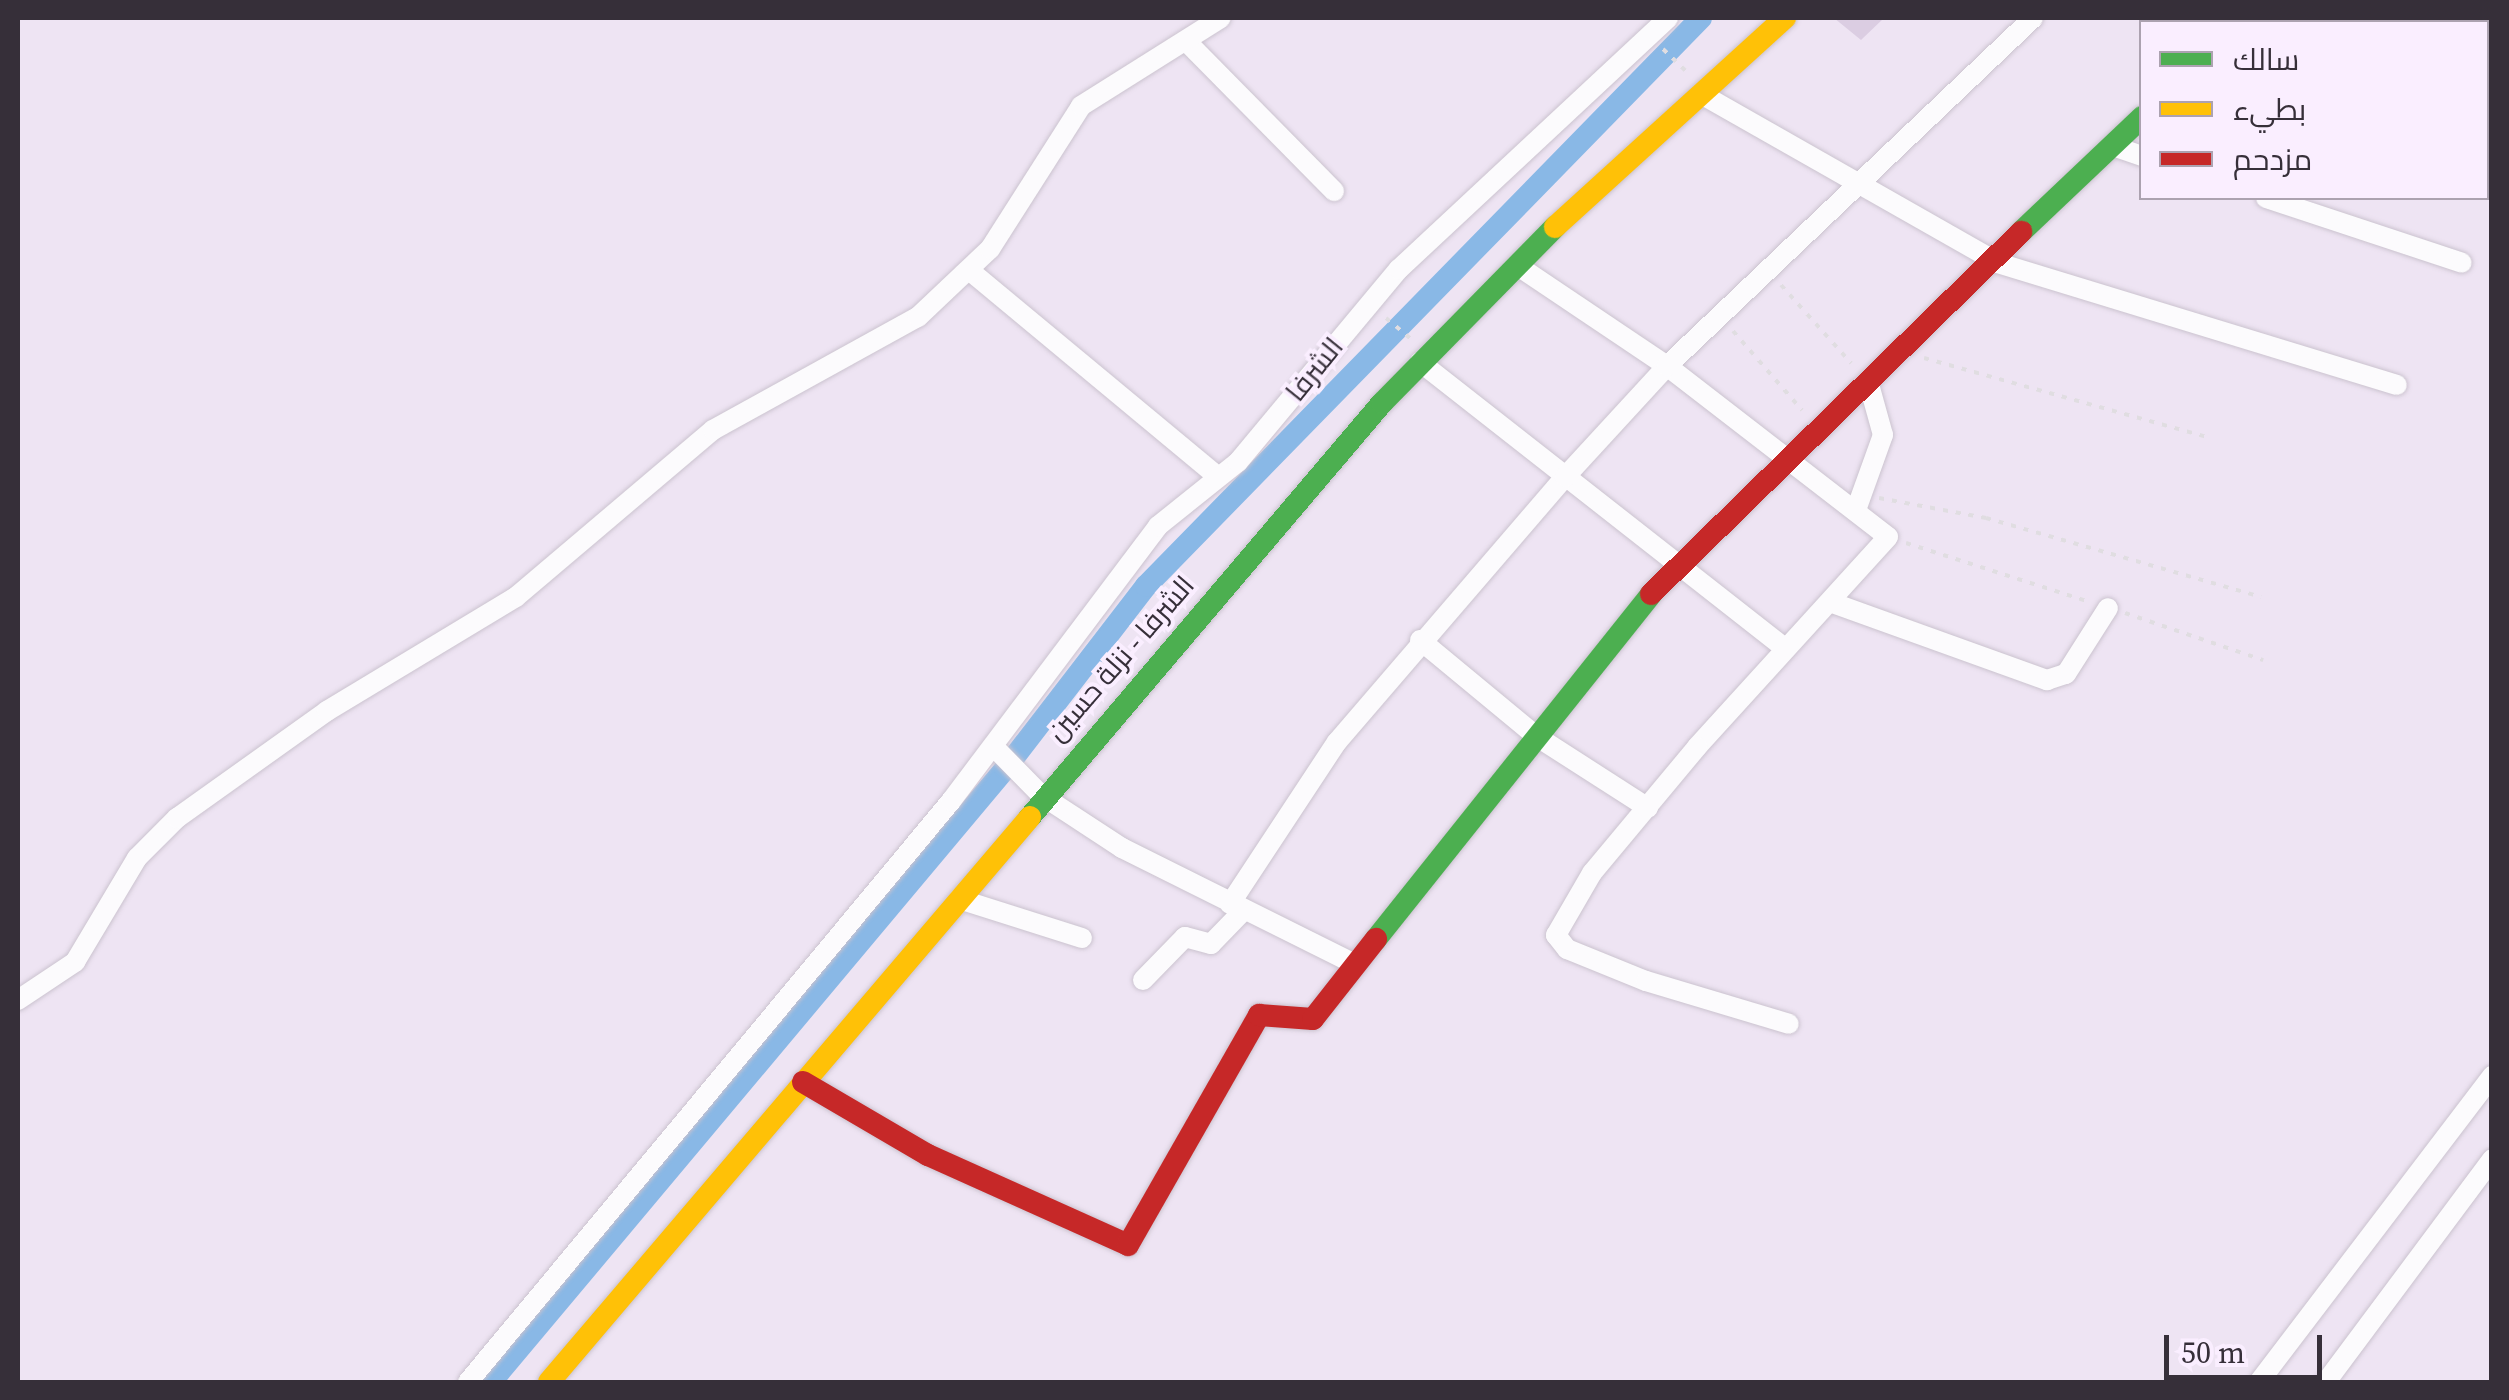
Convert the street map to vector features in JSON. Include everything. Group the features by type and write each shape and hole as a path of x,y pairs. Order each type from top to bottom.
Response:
{"street":[{"path":"18,1000 76,962 137,858 177,818 326,711 516,596 713,430 884,342 969,270 1081,106 1114,78 1188,43 1221,18"},
{"name":"الشرفا","path":"468,1382 997,751 1148,539 1216,475 1248,452 1398,269 1668,18"},
{"name":"الشرفا - نزلة حسين","path":"549,1382 959,899 1041,795 1420,362 1785,18"},
{"path":"1143,980 1185,937 1210,944 1237,907 1338,742 1420,640 1565,477 1668,366 2033,18"},
{"path":"1188,43 1334,191"},
{"path":"1701,94 1861,181 1998,263 2397,385"},
{"path":"803,1082 892,1136 1124,1247 1260,1015 1309,1023 1672,567 1781,458 1820,432 1868,382 1998,263 2139,120"},
{"path":"2113,146 2139,155"},
{"path":"2272,200 2462,263"},
{"path":"1518,266 1668,366 1781,458 1858,502 1888,537 1785,648 1578,892 1557,939 1646,982 1789,1024"},
{"path":"969,270 1216,475"},
{"path":"1420,362 1672,567 1785,648"},
{"path":"1858,502 1883,435 1868,382"},
{"path":"1830,602 2047,680 2066,674 2108,608"},
{"path":"1420,640 1536,736 1648,808"},
{"path":"997,751 1041,795 1237,907 1355,964"},
{"path":"959,899 1082,938"},
{"path":"2259,1382 2492,1076"},
{"path":"2326,1382 2492,1158"}],"path":[{"path":"1656,42 1678,63"},
{"path":"1767,271 1868,382"},
{"path":"1376,310 1404,334"},
{"path":"1720,316 1820,432"},
{"path":"1900,352 2212,438"},
{"path":"1858,502 1986,518 2262,597"},
{"path":"1888,537 2262,660"}],"building":[{"path":"1834,18 1884,18 1861,40"}],"waterway":[{"path":"491,1382 1005,769 1146,586 1701,18"}],"traffic: fast":[{"path":"2021,232 2139,120"},
{"path":"1030,817 1382,403 1555,227"},
{"path":"1376,939 1651,594"}],"traffic: slow":[{"path":"1555,227 1785,18"},
{"path":"549,1382 1030,817"}],"traffic: jam":[{"path":"1651,594 2021,232"},
{"path":"803,1082 928,1155 1128,1245 1259,1015 1313,1019 1376,939"}]}
